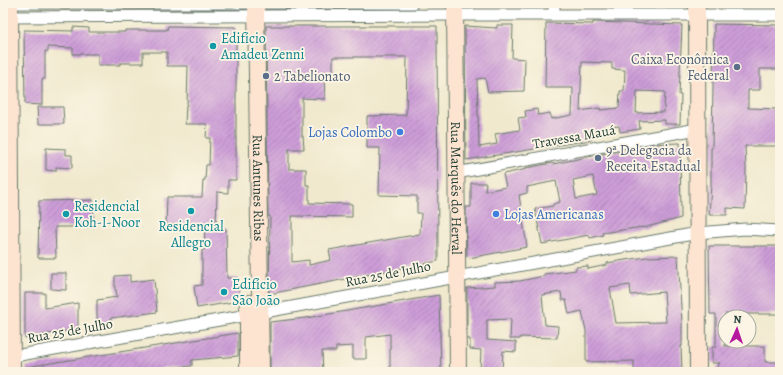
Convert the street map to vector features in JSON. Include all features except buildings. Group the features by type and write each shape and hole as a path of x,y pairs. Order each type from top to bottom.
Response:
{"street":[{"path":"251,8 413,3"},
{"path":"554,3 554,15"},
{"name":"Rua Antunes Ribas","path":"248,372 253,314 251,8"},
{"path":"9,362 7,9 455,9 554,15 697,9 780,15"},
{"name":"Rua Marquês do Herval","path":"455,9 458,372"},
{"path":"697,9 698,372"},
{"name":"Travessa Mauá","path":"456,173 697,129"},
{"name":"Rua 25 de Julho","path":"9,362 253,314 698,233 745,229 780,232"},
{"name":"Rua Antunes Ribas","path":"253,314 260,372"}],"place":[{"name":"Edifício Amadeu Zenni","path":"213,46"},
{"name":"Caixa Econômica Federal","path":"737,67"},
{"name":"2 Tabelionato","path":"266,76"},
{"name":"Lojas Colombo","path":"400,132"},
{"name":"9ª Delegacia da Receita Estadual","path":"598,158"},
{"name":"Residencial Allegro","path":"191,211"},
{"name":"Residencial Koh-I-Noor","path":"66,214"},
{"name":"Lojas Americanas","path":"496,214"},
{"name":"Edifício São João","path":"224,292"}]}
